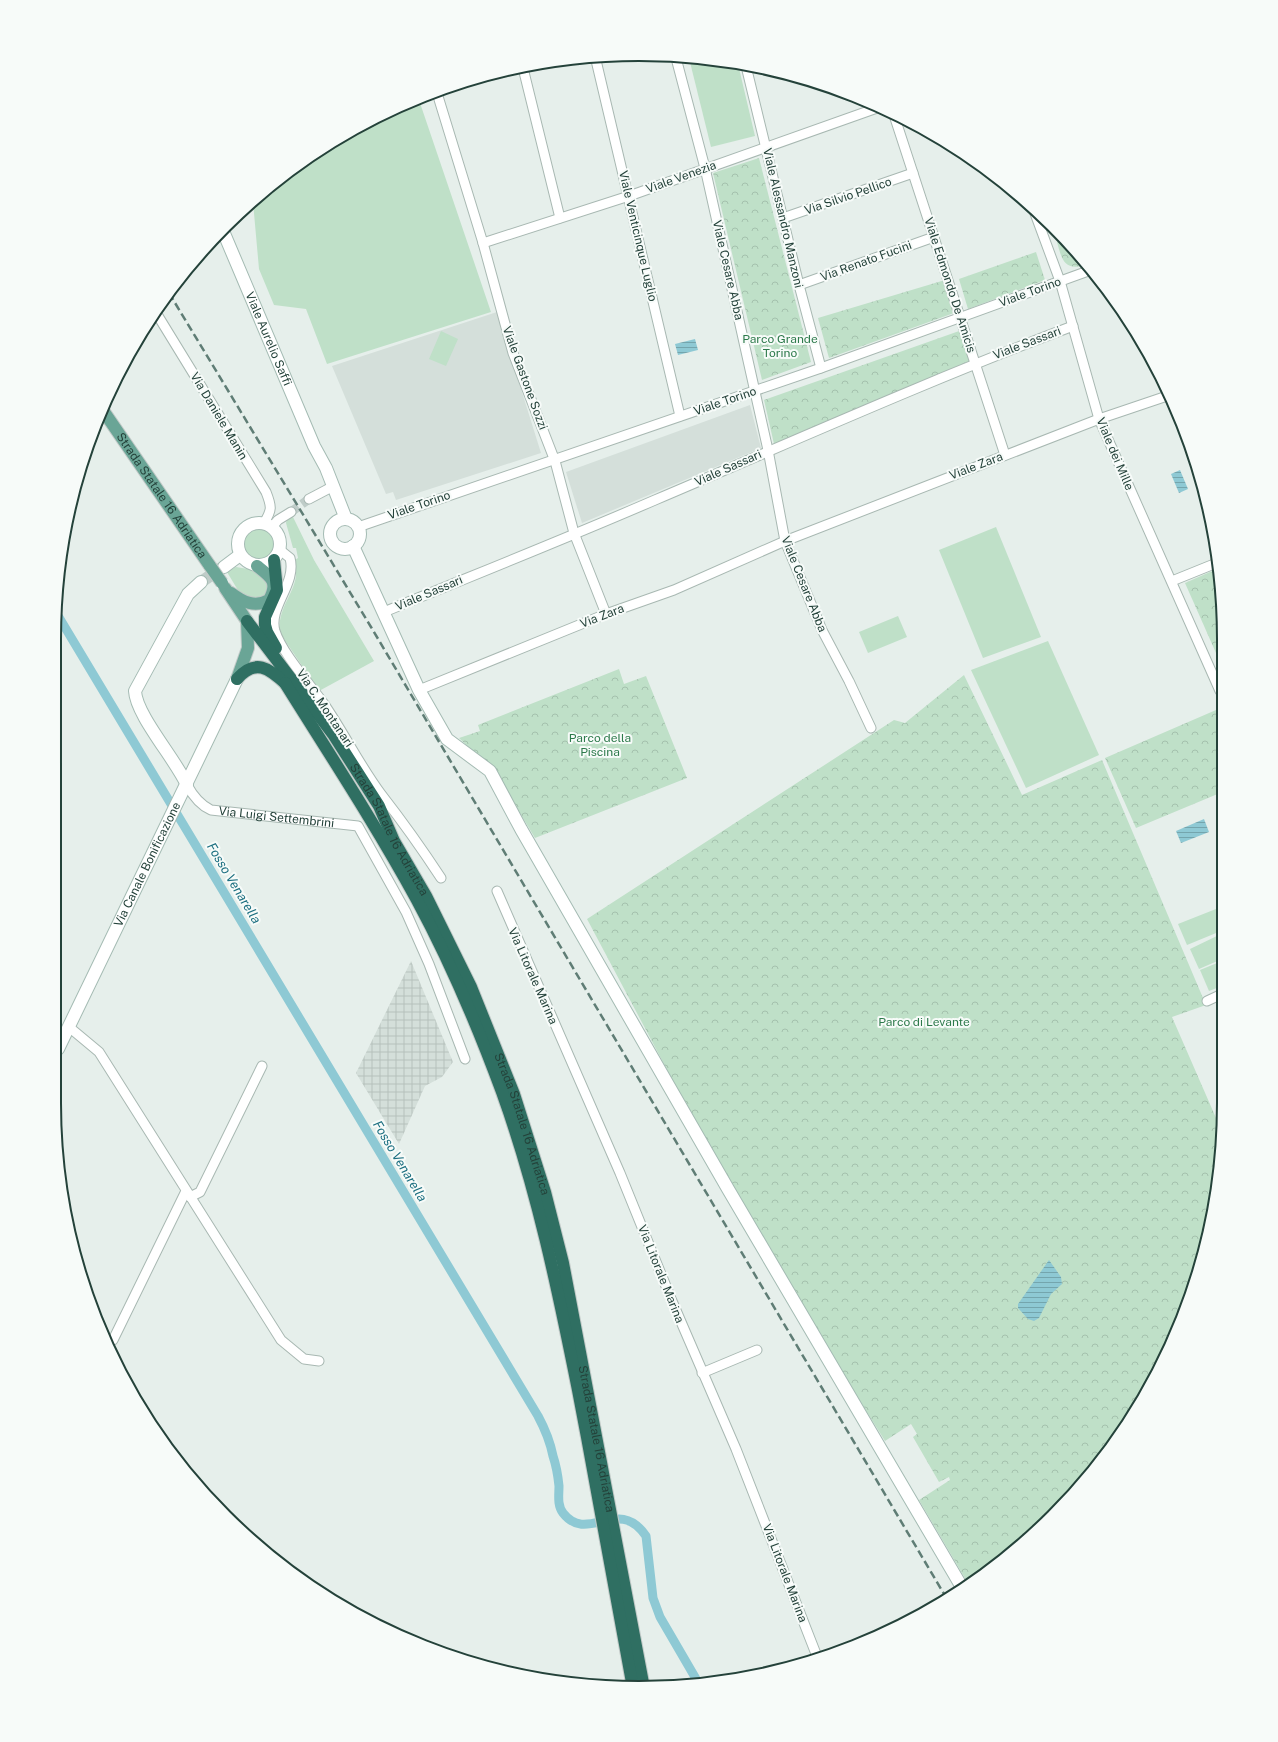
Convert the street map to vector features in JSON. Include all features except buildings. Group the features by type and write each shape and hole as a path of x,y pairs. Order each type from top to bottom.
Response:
{"highway":[{"path":"277,555 277,590 268,610 265,625 292,686"},
{"name":"Strada Statale 16 Adriatica","path":"247,621 292,686 418,902 461,992 502,1093 533,1191 552,1262 605,1504 632,1681"},
{"path":"237,679 245,669 256,667 265,668 275,673 292,686"},
{"name":"Strada Statale 16 Adriatica","path":"610,1534 642,1681"}],"main road":[{"name":"Strada Statale 16 Adriatica","path":"106,415 247,621"},
{"path":"223,586 238,598 249,604 257,605 269,600 274,586 272,578 257,566"},
{"path":"237,679 248,648 247,621"}],"street":[{"name":"Viale Venticinque Luglio","path":"597,62 680,416"},
{"name":"Viale Cesare Abba","path":"677,62 706,168 768,450 785,541 822,630 849,681 871,728"},
{"name":"Viale Alessandro Manzoni","path":"748,71 799,286 821,368"},
{"path":"524,72 560,218"},
{"name":"Viale Gastone Sozzi","path":"438,97 484,243 513,353 555,461 574,533 606,614"},
{"name":"Viale Venezia","path":"484,243 629,196 871,110"},
{"name":"Viale Edmondo De Amicis","path":"896,122 1005,455"},
{"name":"Via Silvio Pellico","path":"783,218 913,173"},
{"name":"Viale dei Mille","path":"1038,220 1060,281 1099,419 1217,684"},
{"name":"Viale Aurelio Saffi","path":"224,236 314,446 328,489 342,520"},
{"name":"Via Renato Fucini","path":"799,286 934,237"},
{"name":"Viale Torino","path":"358,527 441,497 555,461 680,416 821,368 1086,272"},
{"name":"Via Daniele Manin","path":"159,317 266,492 270,502 271,512 268,525"},
{"name":"Viale Sassari","path":"384,612 652,502 768,450 976,363 1073,326"},
{"name":"Viale Zara","path":"785,541 1099,419 1164,398"},
{"name":"Viale Aurelio Saffi","path":"314,446 326,468 342,520"},
{"path":"309,499 328,489"},
{"path":"268,525 280,538 277,555 269,564 257,566 247,562 240,555 238,543 242,531 252,524 268,525 291,512"},
{"path":"342,520 355,523 358,527 360,535 353,546 345,549 334,543 331,531 342,520"},
{"name":"Via Zara","path":"418,690 606,614 674,590 785,541"},
{"path":"353,546 418,690 447,739 490,771 521,829 728,1189 960,1584"},
{"path":"224,567 240,555"},
{"name":"Via C. Montanari","path":"277,555 290,558 291,570 290,578 274,622 278,638 325,705 381,794 403,821 441,878"},
{"path":"1172,581 1212,565"},
{"name":"Via Luigi Settembrini","path":"201,582 188,594 136,692 136,699 149,724 180,771 186,787 204,807 211,810 358,826 406,912 429,964 465,1059"},
{"name":"Via Canale Bonificazione","path":"61,1043 237,679"},
{"name":"Via Litorale Marina","path":"497,891 620,1173 702,1373 736,1449 816,1653"},
{"path":"1207,1001 1217,996"},
{"path":"69,1027 99,1052 281,1340 304,1359 319,1361"},
{"path":"188,1194 200,1192 262,1066"},
{"path":"113,1340 188,1194"},
{"path":"702,1373 757,1350"}],"shaded area":[{"path":"497,312 541,453 396,500 393,492 386,494 332,366"},
{"path":"750,405 761,448 582,523 566,472"},
{"path":"411,961 453,1062 442,1077 425,1086 399,1144 356,1073"}],"green space":[{"path":"690,63 739,70 755,136 711,147"},
{"path":"420,104 491,312 327,364 306,309 274,305 259,269 254,208 287,180 350,138"},
{"name":"Parco Grande Torino","path":"759,158 811,362 762,380 713,173"},
{"path":"1059,241 1080,266 1068,265 1065,262 1057,242"},
{"path":"1036,252 1045,280 968,309 959,279"},
{"path":"945,280 954,313 829,358 818,318"},
{"path":"962,330 972,360 774,444 764,400"},
{"path":"441,331 458,339 446,366 429,359"},
{"path":"293,517 314,560 374,661 319,691 280,633 281,617 296,576 295,560 298,558 296,548 293,548 286,523 287,519"},
{"path":"264,526 273,531 277,537 277,551 273,557 264,562 256,562 247,557 243,551 242,540 247,531 253,527"},
{"path":"996,527 1041,637 983,658 939,550"},
{"path":"236,567 254,570 268,577 269,594 253,601 239,592 227,572"},
{"path":"1213,571 1216,601 1217,655 1185,583"},
{"path":"898,616 907,637 868,653 859,632"},
{"path":"1048,641 1099,755 1026,788 971,670"},
{"name":"Parco della Piscina","path":"619,669 624,684 646,676 687,778 535,838 496,773 459,738 480,731 478,725"},
{"name":"Parco di Levante","path":"964,675 1022,795 1102,760 1206,1005 1172,1017 1217,1119 1212,1178 1206,1216 1197,1253 1173,1324 1140,1392 1098,1455 1074,1484 1048,1512 1020,1538 991,1562 966,1580 919,1500 950,1480 949,1477 939,1482 913,1437 917,1434 911,1424 885,1441 840,1369 707,1145 587,919 894,720 905,723"},
{"path":"1216,710 1217,712 1217,794 1136,828 1105,758"},
{"path":"1217,909 1217,933 1187,945 1178,924"},
{"path":"1217,936 1217,961 1199,969 1190,949"},
{"path":"1217,963 1217,988 1209,991 1200,970"}],"water":[{"path":"695,339 698,350 678,355 675,344"},
{"path":"1180,470 1188,489 1179,493 1171,474"},
{"path":"1204,819 1209,832 1181,843 1176,831"},
{"path":"1049,1260 1061,1277 1062,1284 1051,1294 1039,1318 1034,1321 1028,1319 1018,1308 1018,1304"}],"waterway":[{"name":"Fosso Venarella","path":"61,621 538,1416 547,1435 555,1463 561,1510 573,1521 583,1524 593,1524 614,1519 625,1520 635,1525 646,1536 653,1598 660,1617 696,1678"}],"tunnel":[{"path":"291,512 309,499"},
{"path":"201,582 223,567"}],"railway":[{"path":"172,298 371,627 944,1594"}]}
